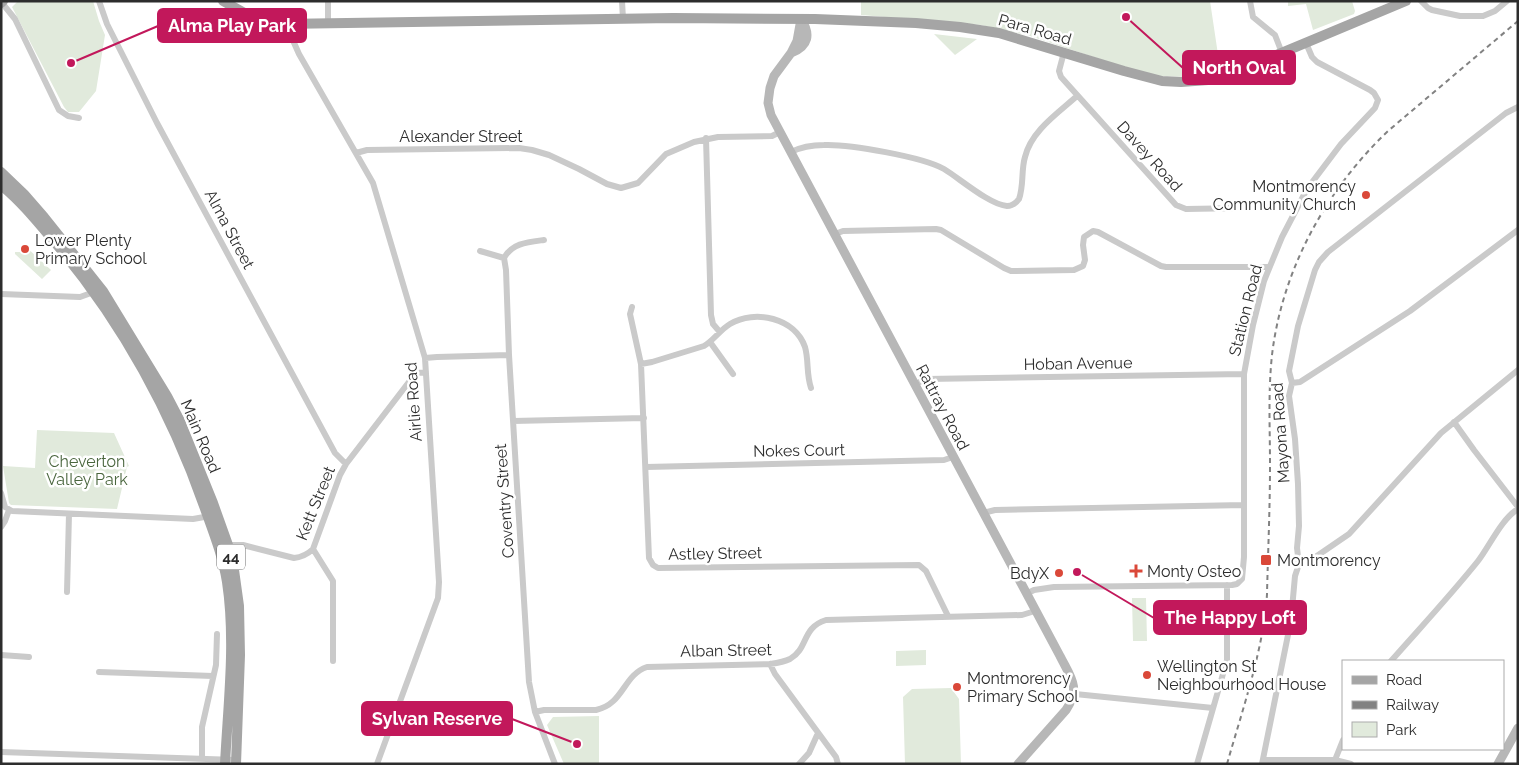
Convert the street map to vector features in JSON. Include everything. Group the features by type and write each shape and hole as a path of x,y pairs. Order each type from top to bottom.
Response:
{"main road":[{"name":"Para Road","path":"222,1 256,18 286,24 801,18 916,23 973,28 1008,34 1154,80 1181,82 1208,80 1223,76 1406,1"},
{"name":"Main Road","path":"1,172 24,194 95,279 155,375 179,419 237,585 240,628 231,762"},
{"name":"Main Road","path":"1,185 42,226 94,292 166,411 212,515"}],"street":[{"name":"Alma Street","path":"100,1 107,24 157,123 335,454 346,464"},
{"path":"328,1 328,23"},
{"path":"622,1 623,19"},
{"path":"1250,1 1253,17 1275,35 1282,53"},
{"path":"1421,1 1432,10 1475,17 1490,14 1508,1"},
{"path":"2,2 15,19 59,110 68,116 79,118"},
{"name":"Rattray Road","path":"801,18 807,28 807,38 799,50 791,54 774,76 768,103 771,115 1072,680 1075,694"},
{"name":"Airlie Road","path":"286,24 299,54 373,183 425,358 439,582 438,598 377,764"},
{"name":"Station Road","path":"1227,585 1237,584 1243,576 1244,374 1252,325 1268,267 1296,207 1319,172 1341,144 1375,108 1378,100 1370,90 1315,61 1306,43"},
{"name":"Davey Road","path":"1064,52 1059,73 1077,96 1179,208 1296,207"},
{"path":"791,152 798,148 826,145 906,157 939,166 1000,205 1010,206 1019,199 1025,156 1035,136 1045,124 1077,96"},
{"name":"Mayona Road","path":"1262,762 1291,620 1295,576 1299,564 1297,548 1298,484 1289,396 1292,383 1289,372 1298,326 1312,279 1323,257 1506,113 1518,107"},
{"name":"Alexander Street","path":"356,153 367,150 519,148 549,155 607,184 621,188 638,183 661,158 672,150 706,138 772,136 780,132"},
{"path":"706,138 711,316 713,324 719,331"},
{"path":"835,234 843,231 941,230 1004,268 1018,272 1074,270 1080,268 1086,260 1083,245 1084,237 1094,231 1166,268 1268,267"},
{"path":"1292,383 1300,382 1410,311 1518,230"},
{"path":"480,251 504,258 508,250 513,247 544,240"},
{"name":"Coventry Street","path":"504,258 507,277 509,355 529,682 535,712 555,764"},
{"path":"1,294 80,297 94,292"},
{"name":"Astley Street","path":"632,307 630,314 641,364 649,558 655,567 919,565 926,571 948,616"},
{"path":"641,364 704,346 719,331 731,323 744,318 768,317 794,329 804,344 807,356 807,378 811,388"},
{"path":"710,342 734,374"},
{"path":"425,358 509,355"},
{"path":"1299,564 1311,560 1355,529 1441,433 1518,370"},
{"name":"Kett Street","path":"223,546 243,545 294,558 305,555 313,549 346,464 412,378 418,373 426,372"},
{"name":"Hoban Avenue","path":"914,384 927,379 1244,374"},
{"path":"513,421 644,418"},
{"path":"1392,660 1459,585 1510,515 1518,508 1454,422"},
{"name":"Nokes Court","path":"646,467 944,460 953,457"},
{"path":"1,493 4,505 9,510 193,519 212,515"},
{"path":"983,513 994,510 1244,505"},
{"path":"1,527 9,510"},
{"path":"67,592 69,514"},
{"path":"313,549 333,581 333,661"},
{"path":"1026,594 1034,590 1054,587 1227,585 1227,660 1197,764"},
{"name":"Alban Street","path":"535,712 544,710 596,710 604,708 616,699 633,676 648,667 667,665 770,664 786,661 795,656 810,629 826,620 1022,615 1035,611"},
{"path":"202,759 202,727 213,676 217,634"},
{"path":"1,655 29,657"},
{"path":"770,664 836,757 838,764"},
{"path":"99,672 213,676"},
{"path":"1018,764 1066,710 1075,694 1213,708"},
{"path":"1498,764 1518,728"},
{"path":"799,764 809,753 818,733"},
{"path":"1335,760 1342,742"},
{"path":"1,752 202,759 231,762"},
{"path":"1262,762 1335,760 1351,764"}],"green space":[{"path":"18,1 93,1 105,35 96,91 79,112 68,112 64,107 12,7"},
{"path":"861,1 1210,1 1220,68 1188,77 1159,76 1124,67 1030,36 981,25 861,15"},
{"path":"1288,1 1352,1 1355,11 1354,14 1313,30 1306,4 1288,6"},
{"path":"934,34 977,39 955,55"},
{"path":"23,244 51,270 42,279 15,254 15,252 22,252"},
{"name":"Cheverton Valley Park","path":"37,430 114,433 129,466 127,467 117,509 11,505 9,503 3,466 35,468"},
{"path":"1132,598 1146,598 1147,641 1133,641"},
{"path":"926,650 926,665 896,666 896,651"},
{"path":"951,688 959,699 961,764 905,764 903,697 912,689"},
{"path":"599,716 599,764 564,764 547,725 553,717"}],"railway":[{"path":"1227,764 1252,679 1265,615 1272,355 1277,323 1297,262 1310,233 1327,205 1366,154 1388,131 1518,21"}],"place":[{"name":"North Oval","path":"1126,17"},
{"name":"Alma Play Park","path":"71,63"},
{"name":"Montmorency Community Church","path":"1366,195"},
{"name":"Lower Plenty Primary School","path":"25,249"},
{"name":"Montmorency","path":"1266,560"},
{"name":"Monty Osteo","path":"1136,571"},
{"name":"The Happy Loft","path":"1077,572"},
{"name":"BdyX","path":"1059,573"},
{"name":"Wellington St Neighbourhood House","path":"1147,675"},
{"name":"Montmorency Primary School","path":"957,687"},
{"name":"Sylvan Reserve","path":"577,744"}]}
